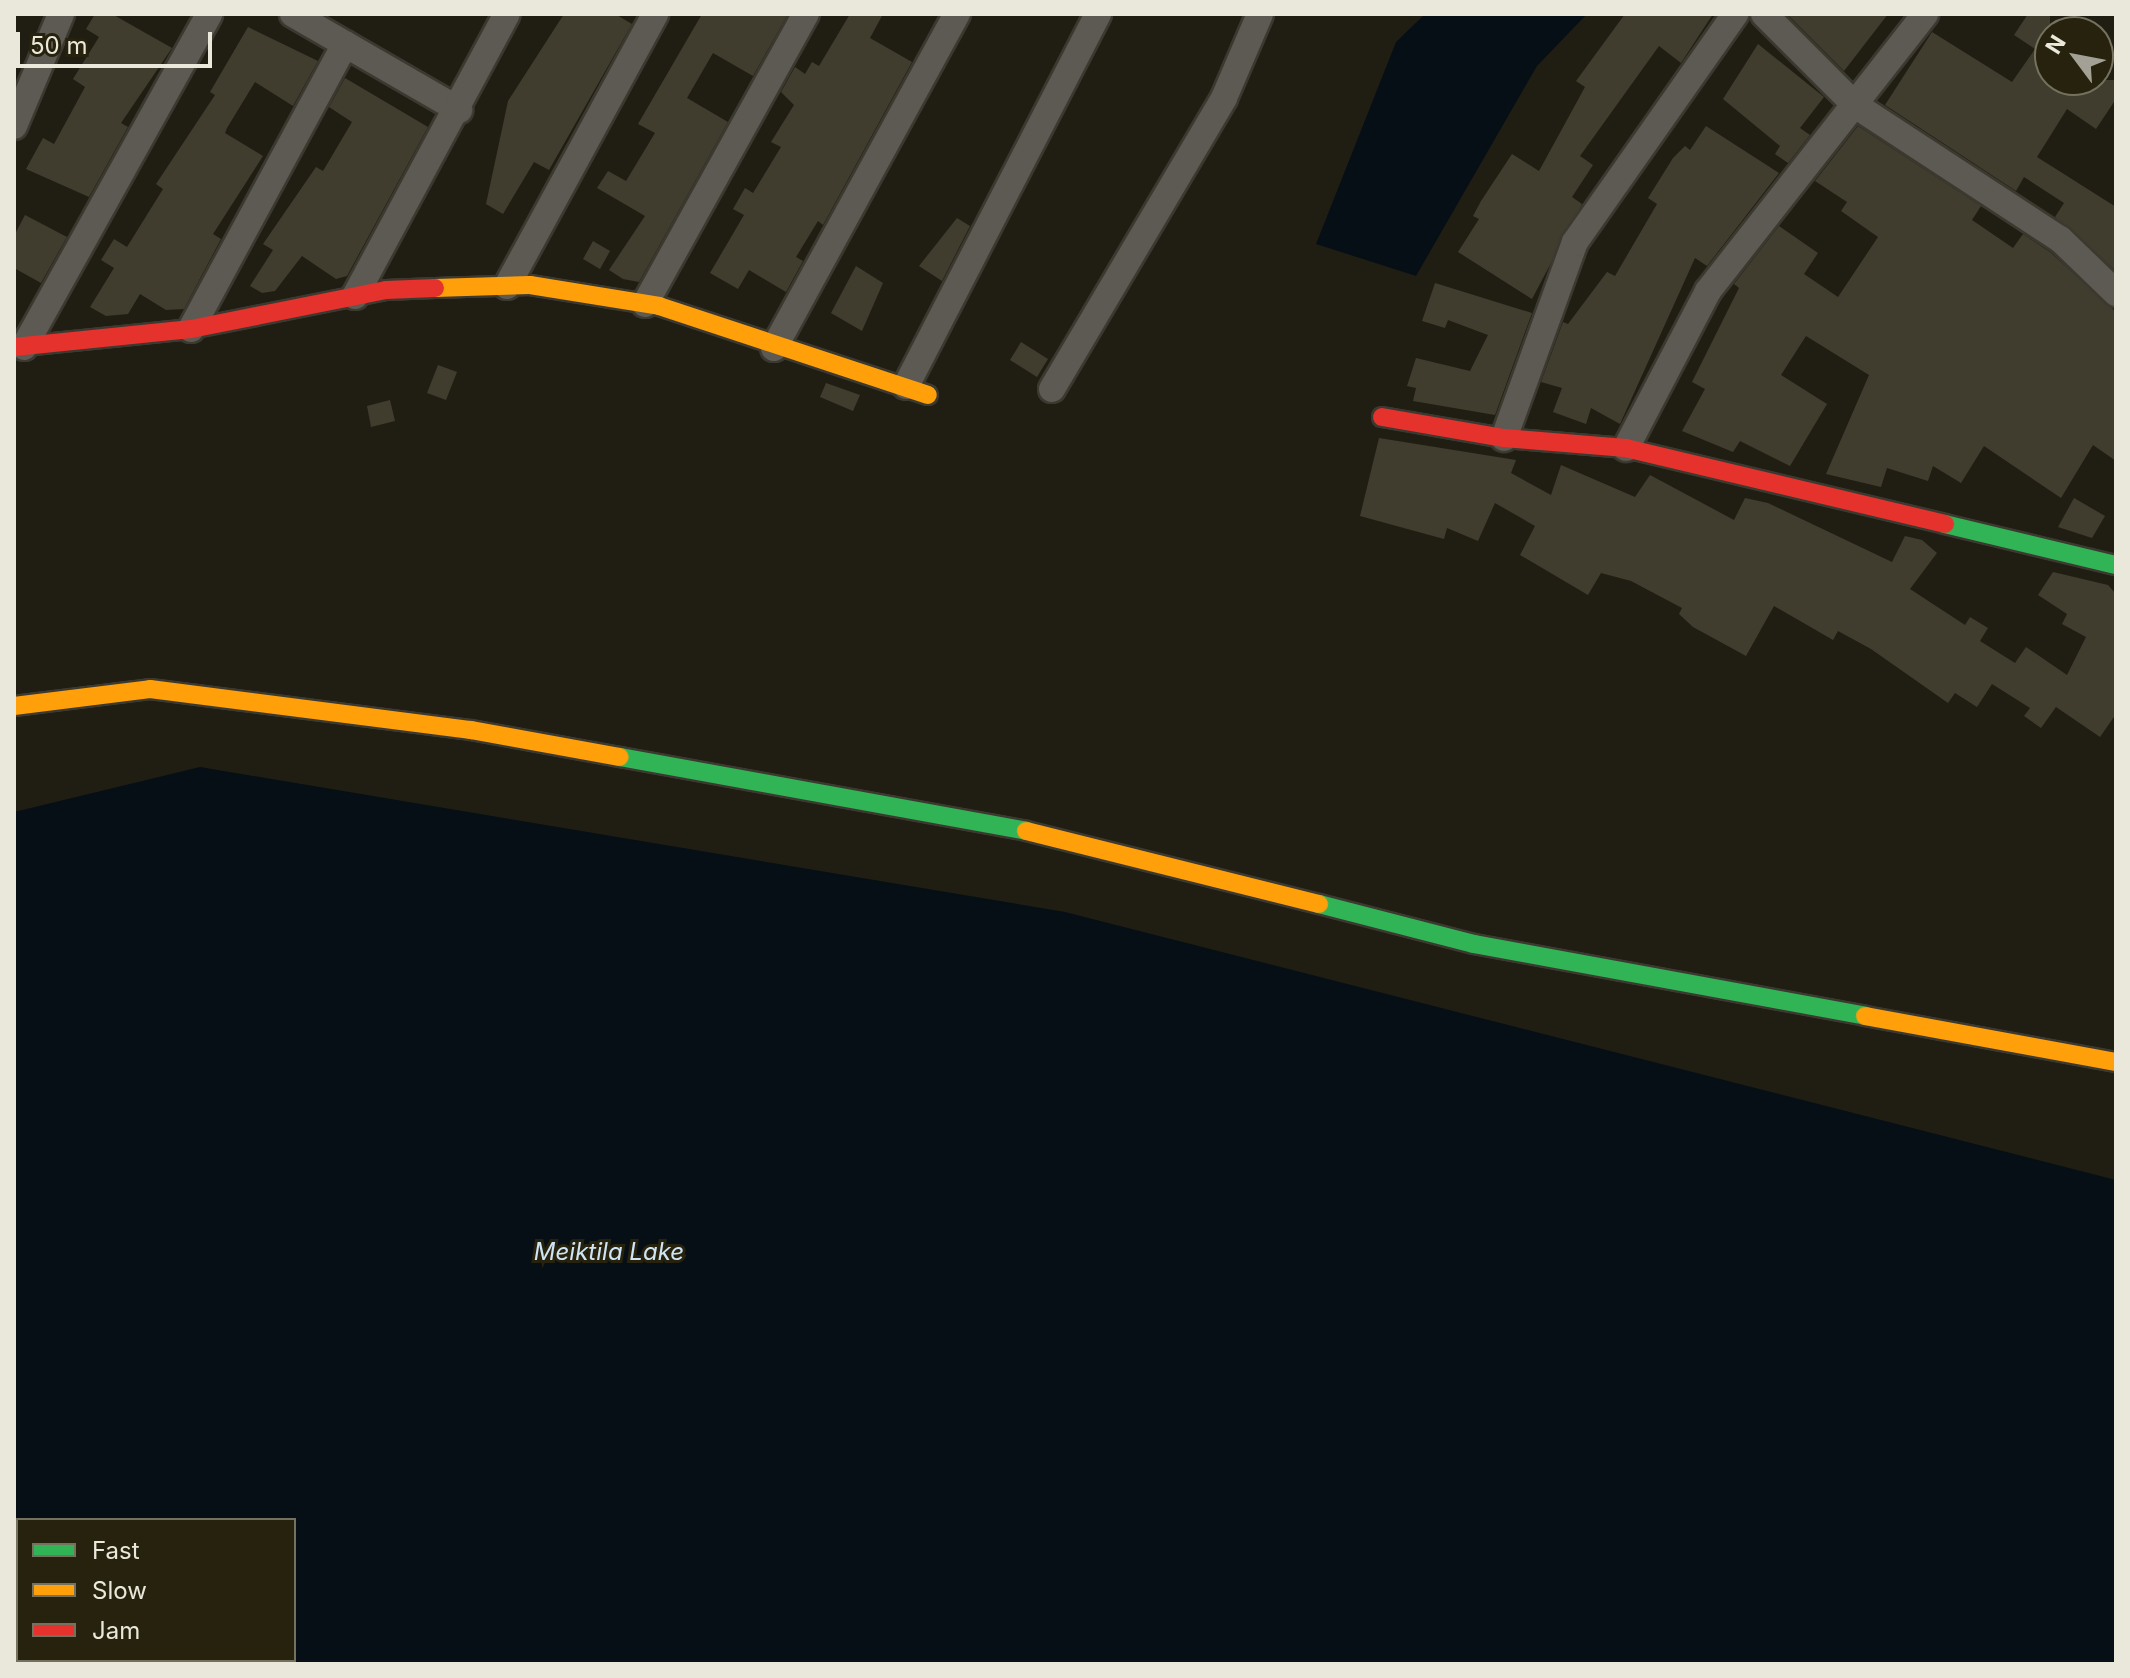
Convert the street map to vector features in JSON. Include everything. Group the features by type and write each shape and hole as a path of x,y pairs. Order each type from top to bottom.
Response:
{"main road":[{"path":"19,347 191,329 355,296 507,286 645,304 774,348 917,390"},
{"path":"1382,417 1504,438 1626,448 2116,565"},
{"path":"14,706 150,689 471,730 1048,835 1474,944 2116,1062"}],"street":[{"path":"14,126 61,14"},
{"path":"19,347 209,14"},
{"path":"293,14 459,110"},
{"path":"355,296 459,110 507,14"},
{"path":"507,286 655,14"},
{"path":"645,304 806,14"},
{"path":"774,348 957,14"},
{"path":"917,390 1098,14"},
{"path":"1052,389 1224,98 1260,14"},
{"path":"1504,438 1575,242 1735,14"},
{"path":"1764,14 1855,105 2060,239 2116,293"},
{"path":"1626,448 1708,291 1925,14"},
{"path":"191,329 345,44"}],"water":[{"path":"1425,14 1587,14 1537,66 1416,276 1316,244 1396,42"},
{"name":"Meiktila Lake","path":"200,767 1065,912 2116,1180 2116,1664 14,1664 14,812"}],"building":[{"path":"95,14 112,14 172,48 121,123 128,127 89,197 26,169 43,138 54,144 85,87 73,79 99,37 86,29"},
{"path":"564,14 615,14 632,24 549,170 534,162 503,214 486,204 508,101"},
{"path":"702,14 788,14 753,76 713,53 687,98 728,122 639,282 623,279 609,270 645,216 597,188 608,171 626,181 655,133 638,124"},
{"path":"850,14 883,14 870,38 912,62 823,225 818,221 796,257 803,261 786,292 749,270 738,289 710,273 744,215 733,209 745,188 753,193 781,147 771,142 794,105 781,92 795,67 805,74 812,62 819,66"},
{"path":"1625,14 1713,14 1681,63 1659,46 1580,156 1593,165 1572,197 1582,204 1532,299 1458,252 1479,219 1473,216 1481,201 1512,154 1539,171 1585,87 1576,81"},
{"path":"1787,14 1888,14 1844,71"},
{"path":"2028,14 2050,14 2034,16 2034,48 2014,35"},
{"path":"248,27 318,61 293,106 255,82 227,128 225,133 263,156 213,234 221,239 184,309 166,310 140,294 128,314 106,316 90,307 114,268 101,260 114,239 127,247 163,189 156,184 215,95 210,92"},
{"path":"1932,32 2012,82 2034,50 2034,96 2114,96 2116,80 2116,99 2096,129 2067,109 2037,157 2116,207 2114,269 2055,217 2064,203 2024,177 2016,191 1885,105"},
{"path":"1758,44 1824,97 1800,128 1810,135 1788,163 1775,154 1780,146 1723,99"},
{"path":"345,78 428,127 347,276 336,279 302,256 275,291 262,293 250,286 273,250 263,244 316,167 323,171 352,122 329,107"},
{"path":"1706,126 1779,173 1707,266 1695,258 1620,424 1591,408 1586,424 1553,412 1562,388 1541,382 1563,322 1568,324 1607,272 1615,276 1657,204 1648,198 1673,158 1685,146 1690,150"},
{"path":"1858,126 1981,206 1972,220 2013,248 2023,234 2050,252 2116,312 2116,461 2093,445 2061,498 1984,446 1961,483 1933,466 1928,481 1887,468 1881,487 1826,474 1869,375 1806,336 1781,375 1827,404 1790,466 1740,441 1733,452 1682,431 1705,389 1692,382 1739,288 1734,284 1779,226 1818,253 1804,274 1838,297 1878,237 1841,211 1847,202 1815,181"},
{"path":"25,215 67,237 41,283 14,268 14,236"},
{"path":"957,218 970,226 942,281 919,266"},
{"path":"593,241 610,251 600,269 583,259"},
{"path":"856,266 883,283 862,331 831,313"},
{"path":"1435,283 1532,313 1495,415 1413,401 1416,388 1407,386 1416,358 1470,371 1488,335 1448,320 1445,328 1422,321"},
{"path":"1021,342 1048,359 1037,377 1010,360"},
{"path":"438,365 457,372 446,400 427,393"},
{"path":"826,383 860,395 853,411 820,397"},
{"path":"390,400 395,421 371,427 367,406"},
{"path":"1379,438 1516,460 1511,473 1551,495 1561,465 1635,497 1650,475 1734,520 1745,498 1768,503 1892,562 1905,536 1922,540 1937,553 1910,589 1965,625 1970,617 1988,628 1980,641 2015,663 2026,647 2067,675 2086,637 2062,624 2067,614 2038,595 2053,572 2108,585 2116,594 2116,714 2100,737 2056,707 2041,728 2024,716 2030,708 1992,684 1977,707 1955,693 1948,703 1871,649 1838,631 1833,640 1774,606 1746,656 1693,627 1679,614 1682,608 1631,581 1601,573 1588,595 1520,555 1535,526 1495,503 1478,541 1447,528 1444,539 1360,516"},
{"path":"2074,498 2105,516 2092,538 2058,527"}],"traffic: fast":[{"path":"1945,524 2116,565"},
{"path":"620,757 1026,831"},
{"path":"1319,904 1474,944 1865,1016"}],"traffic: slow":[{"path":"435,288 530,285 659,306 928,395"},
{"path":"14,706 150,689 471,730 620,757"},
{"path":"1026,831 1319,904"},
{"path":"1865,1016 2116,1062"}],"traffic: jam":[{"path":"14,347 191,329 386,290 435,288"},
{"path":"1382,417 1504,438 1626,448 1945,524"}]}
